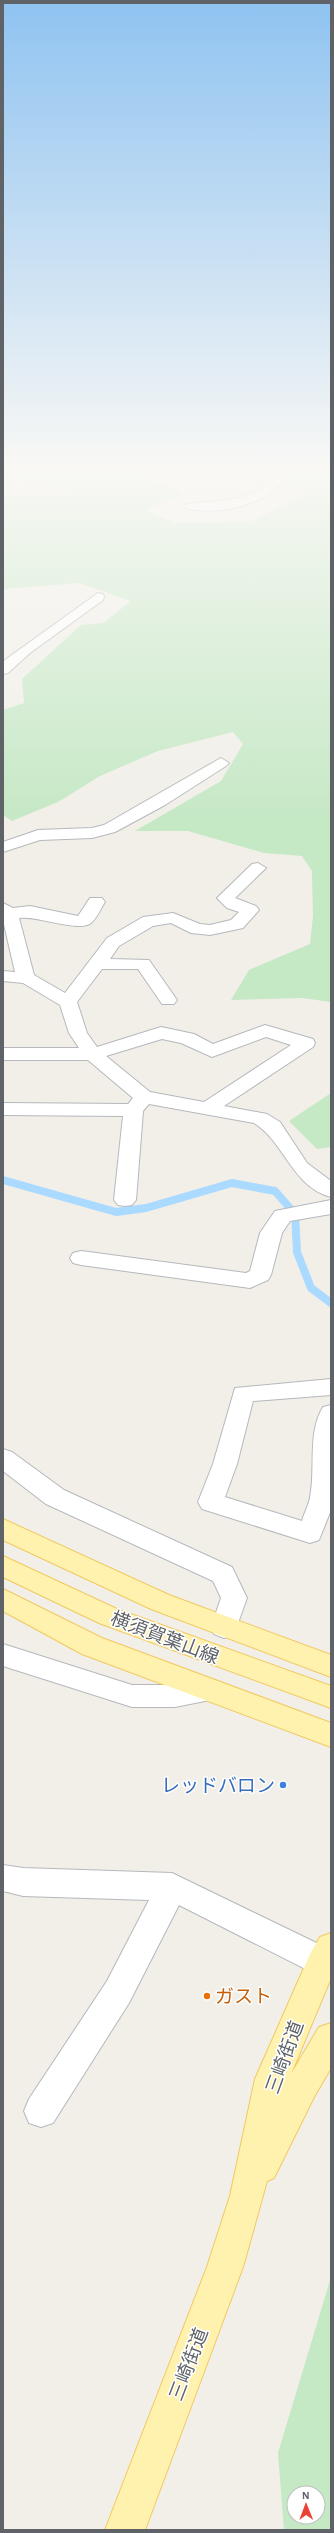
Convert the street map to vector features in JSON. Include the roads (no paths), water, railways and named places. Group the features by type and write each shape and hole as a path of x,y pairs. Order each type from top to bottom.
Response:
{"main road":[{"path":"3,1529 153,1599 331,1666"},
{"name":"横須賀葉山線","path":"3,1566 108,1616 208,1654 331,1697"},
{"path":"3,1599 92,1646 331,1735"},
{"name":"三崎街道","path":"125,2530 225,2267 247,2196 272,2079 328,1959"},
{"name":"三崎街道","path":"247,2196 302,2086 331,2038"}],"street":[{"path":"3,670 37,640 69,620 98,597"},
{"path":"3,847 38,835 92,833 109,829 159,802 221,763"},
{"path":"68,1002 113,942 149,921 173,918 196,929 210,930 237,924 250,910 233,904 225,898 258,868"},
{"path":"27,978 20,962 16,933 7,911 30,911 81,922 86,919 96,902"},
{"path":"98,964 143,964 168,1000"},
{"path":"3,976 27,978 68,1002 78,1033 93,1054 114,1074 139,1104 125,1200"},
{"path":"3,1054 93,1054 161,1033 187,1038 212,1051 266,1031 306,1043 206,1109"},
{"path":"3,1109 139,1104 206,1109 260,1118 273,1126 300,1167 331,1191"},
{"path":"81,1258 250,1281 260,1275 271,1233 283,1216 331,1207"},
{"path":"331,1388 244,1394 224,1464 211,1502 310,1533 323,1497 325,1451 331,1413"},
{"path":"3,1458 55,1497 223,1574 234,1598 224,1627"},
{"path":"3,1655 132,1696 175,1696 210,1690"},
{"path":"3,1878 23,1882 172,1887 328,1959"},
{"path":"41,2111 118,1992 172,1887"}],"waterway":[{"path":"3,1180 116,1212 146,1208 232,1183 275,1191 295,1214 297,1252 311,1288 331,1303"}],"place":[{"name":"レッドバロン","path":"283,1785"},
{"name":"ガスト","path":"207,1996"}]}
